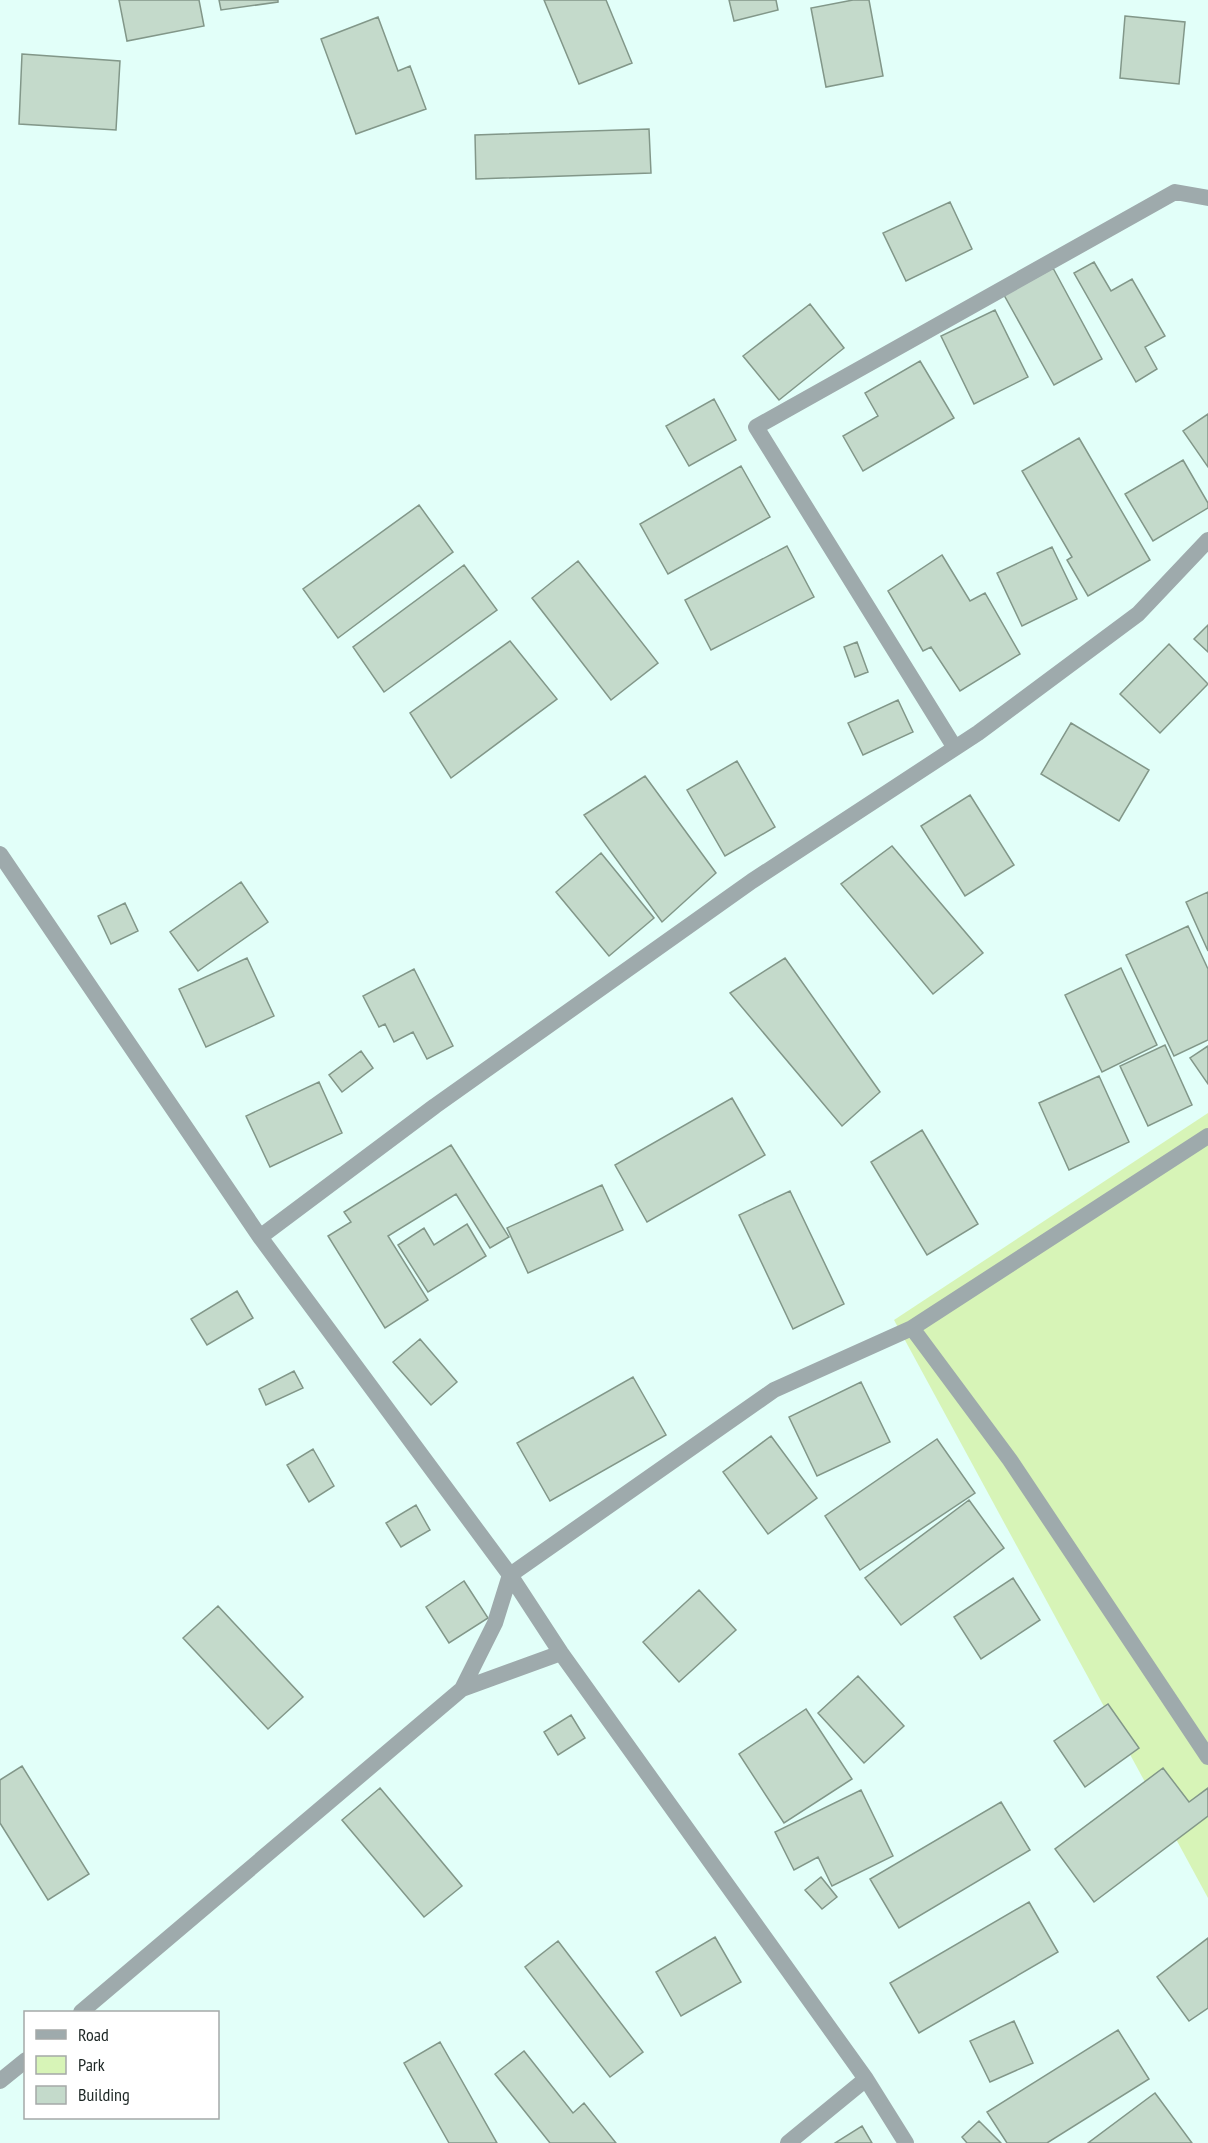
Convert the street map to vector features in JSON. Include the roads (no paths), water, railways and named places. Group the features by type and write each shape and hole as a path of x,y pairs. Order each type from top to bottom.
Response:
{"street":[{"path":"955,748 756,427 1175,192 1208,198"},
{"path":"260,1237 435,1106 752,881 955,748 1137,614 1208,540"},
{"path":"0,854 260,1237 510,1575 561,1653 866,2079 906,2143"},
{"path":"462,1689 495,1623 510,1575 774,1390 912,1328 1208,1136"},
{"path":"912,1328 1010,1460 1208,1757"},
{"path":"83,2011 462,1689 561,1653"},
{"path":"0,2081 24,2062"},
{"path":"788,2143 866,2079"}]}
